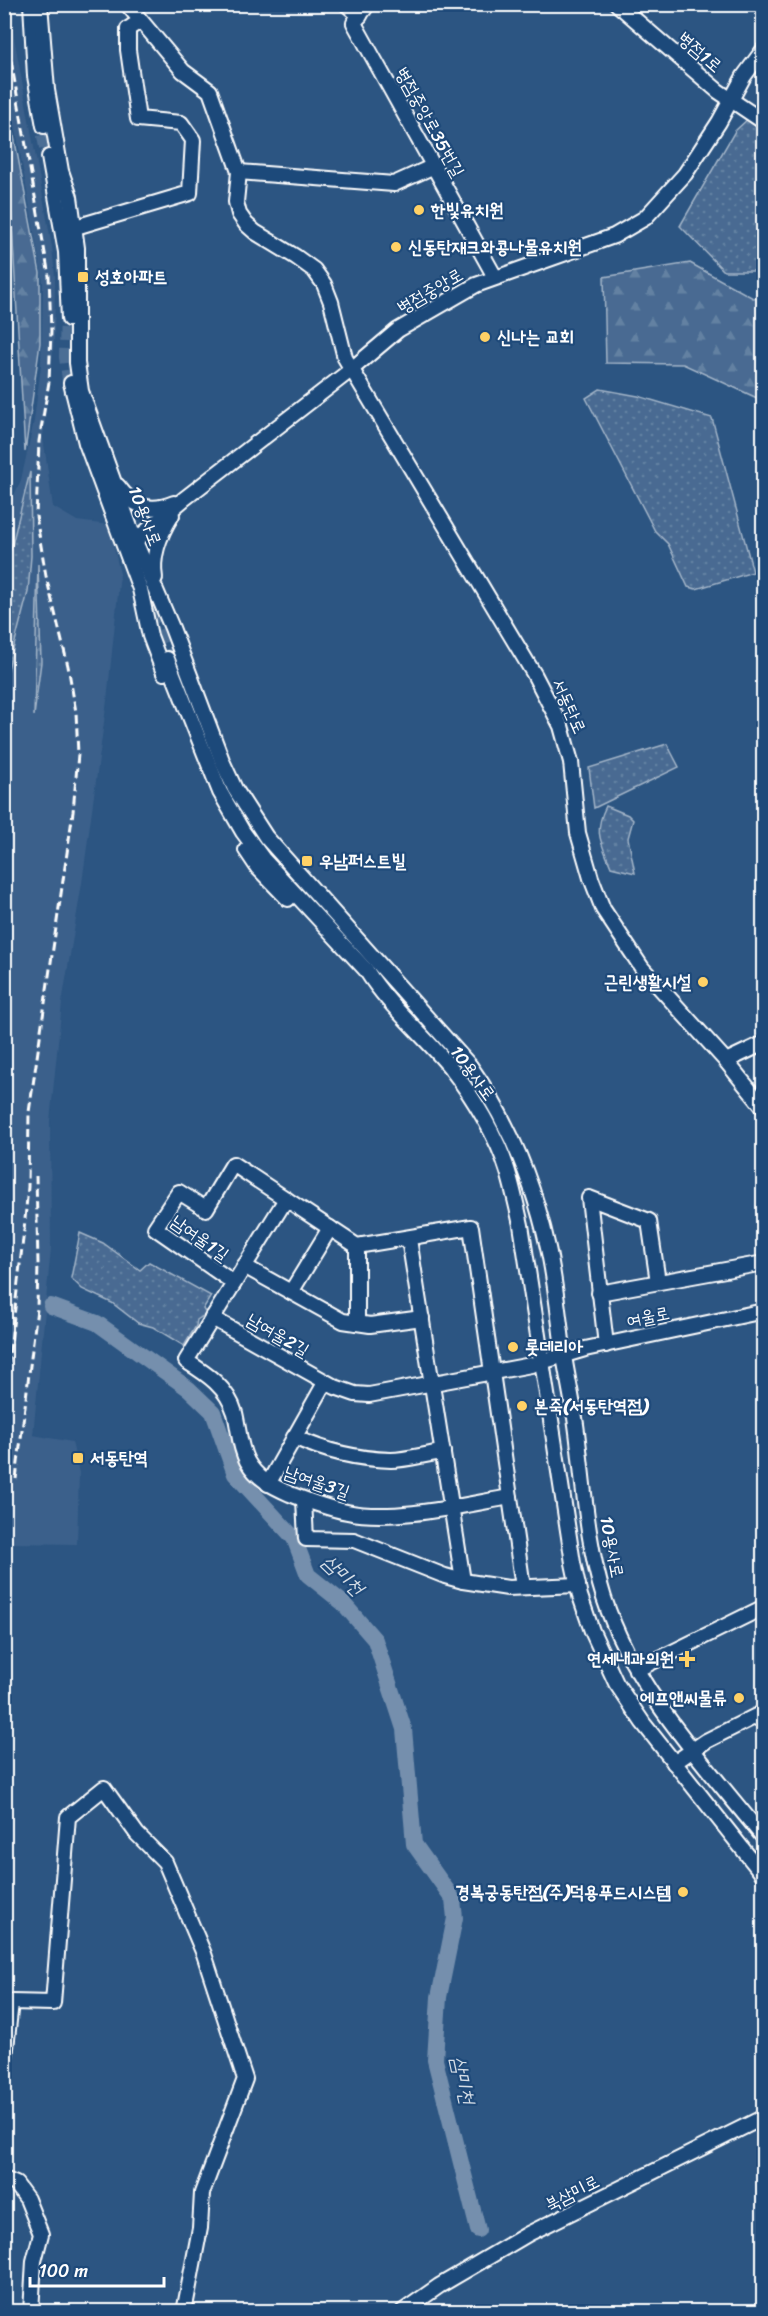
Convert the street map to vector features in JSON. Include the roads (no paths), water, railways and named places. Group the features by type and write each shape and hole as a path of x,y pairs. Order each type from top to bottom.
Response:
{"street":[{"path":"127,4 183,71 210,91 239,172 394,184 434,166"},
{"name":"병점중앙로35번길","path":"346,4 364,10 354,23 495,277"},
{"name":"병점1로","path":"617,4 718,91 764,122"},
{"name":"10용사로","path":"39,6 33,24 37,92 78,276 77,363 81,391 106,464 130,546 150,636 205,780 237,839 258,868 361,975 376,987 450,1067 480,1113 502,1155 520,1225 578,1585 592,1631 616,1683 638,1716 764,1876"},
{"name":"10용사로","path":"39,6 47,90 61,171 70,197 68,355 71,389 86,443 130,546 172,628 224,763 249,814 266,837 470,1066 503,1119 518,1153 548,1246 594,1560 612,1621 636,1670 662,1709 764,1838"},
{"path":"68,226 83,225 190,193 193,140 181,123 138,119 128,50 128,29 140,21"},
{"name":"병점중앙로","path":"130,546 184,499 398,330 441,304 495,277 614,236 645,218 685,174 764,49"},
{"name":"서동탄로","path":"239,172 236,202 239,214 255,232 296,257 314,270 319,277 331,302 342,351 534,674 561,726 571,762 578,833 603,909 642,968 726,1061 764,1108"},
{"path":"106,464 118,488 127,498 143,506 159,509 184,499"},
{"path":"160,601 154,570 157,546 163,529 184,499"},
{"path":"150,636 160,625 172,628"},
{"name":"10용사로","path":"376,987 366,970 263,859 243,832 211,773 170,658 225,790 249,830 371,965 388,976"},
{"path":"726,1061 764,1043"},
{"name":"남여울1길","path":"234,1283 155,1228 179,1192 206,1209 233,1164 357,1246"},
{"path":"606,1345 589,1198 649,1221 658,1282"},
{"name":"남여울1길","path":"212,1318 286,1199"},
{"path":"357,1323 357,1246 471,1227 524,1587"},
{"path":"291,1292 330,1228"},
{"path":"409,1239 463,1581"},
{"path":"599,1293 764,1263"},
{"name":"남여울1길","path":"244,1266 343,1321 370,1325 422,1318"},
{"name":"여울로","path":"541,1362 606,1345 764,1311"},
{"name":"남여울2길","path":"212,1318 325,1383 356,1394 369,1395 541,1362"},
{"name":"남여울3길","path":"212,1318 186,1361 221,1387 235,1413 246,1460 255,1474 268,1484 304,1500 348,1512 392,1514 510,1497"},
{"path":"268,1484 325,1383"},
{"name":"남여울3길","path":"294,1437 313,1446 348,1455 393,1460 442,1452"},
{"path":"304,1500 306,1539 354,1540 463,1581 508,1588 578,1585"},
{"path":"636,1670 764,1607"},
{"path":"674,1763 706,1741 764,1712"},
{"path":"4,2067 11,2002 53,2003 68,1817 104,1788 132,1828 165,1862 204,1954 245,2079 202,2193 200,2228 184,2312"},
{"name":"북삼미로","path":"402,2312 439,2286 528,2234 764,2117"},
{"path":"4,2180 16,2184 27,2199 41,2234 34,2261 31,2312"}],"waterway":[{"name":"삼미천","path":"51,1306 97,1323 189,1389 213,1412 235,1474 294,1538 308,1575 343,1603 375,1640 404,1729 414,1844 451,1896"},
{"name":"삼미천","path":"453,1900 455,1918 439,1997 435,2060 478,2230"}],"tunnel":[{"path":"40,114 50,169"},
{"path":"67,307 66,357 71,395"},
{"path":"136,557 158,618"},
{"path":"149,611 167,659"}],"railway":[{"path":"4,21 49,276 51,331 49,382 39,441 36,516 46,576 68,666 76,712 78,754 73,812 29,1112 28,1187 4,1403"},
{"path":"16,1479 37,1309 36,1176"}],"place":[{"name":"한빛유치원","path":"419,210"},
{"name":"신동탄재크와콩나물유치원","path":"396,247"},
{"name":"성호아파트","path":"83,277"},
{"name":"신나는 교회","path":"485,337"},
{"name":"우남퍼스트빌","path":"307,861"},
{"name":"근린생활시설","path":"703,982"},
{"name":"롯데리아","path":"513,1347"},
{"name":"본죽(서동탄역점)","path":"522,1406"},
{"name":"서동탄역","path":"78,1458"},
{"name":"연세내과의원","path":"687,1659"},
{"name":"에프앤씨물류","path":"739,1698"},
{"name":"경복궁동탄점(주)덕용푸드시스템","path":"683,1892"}]}
